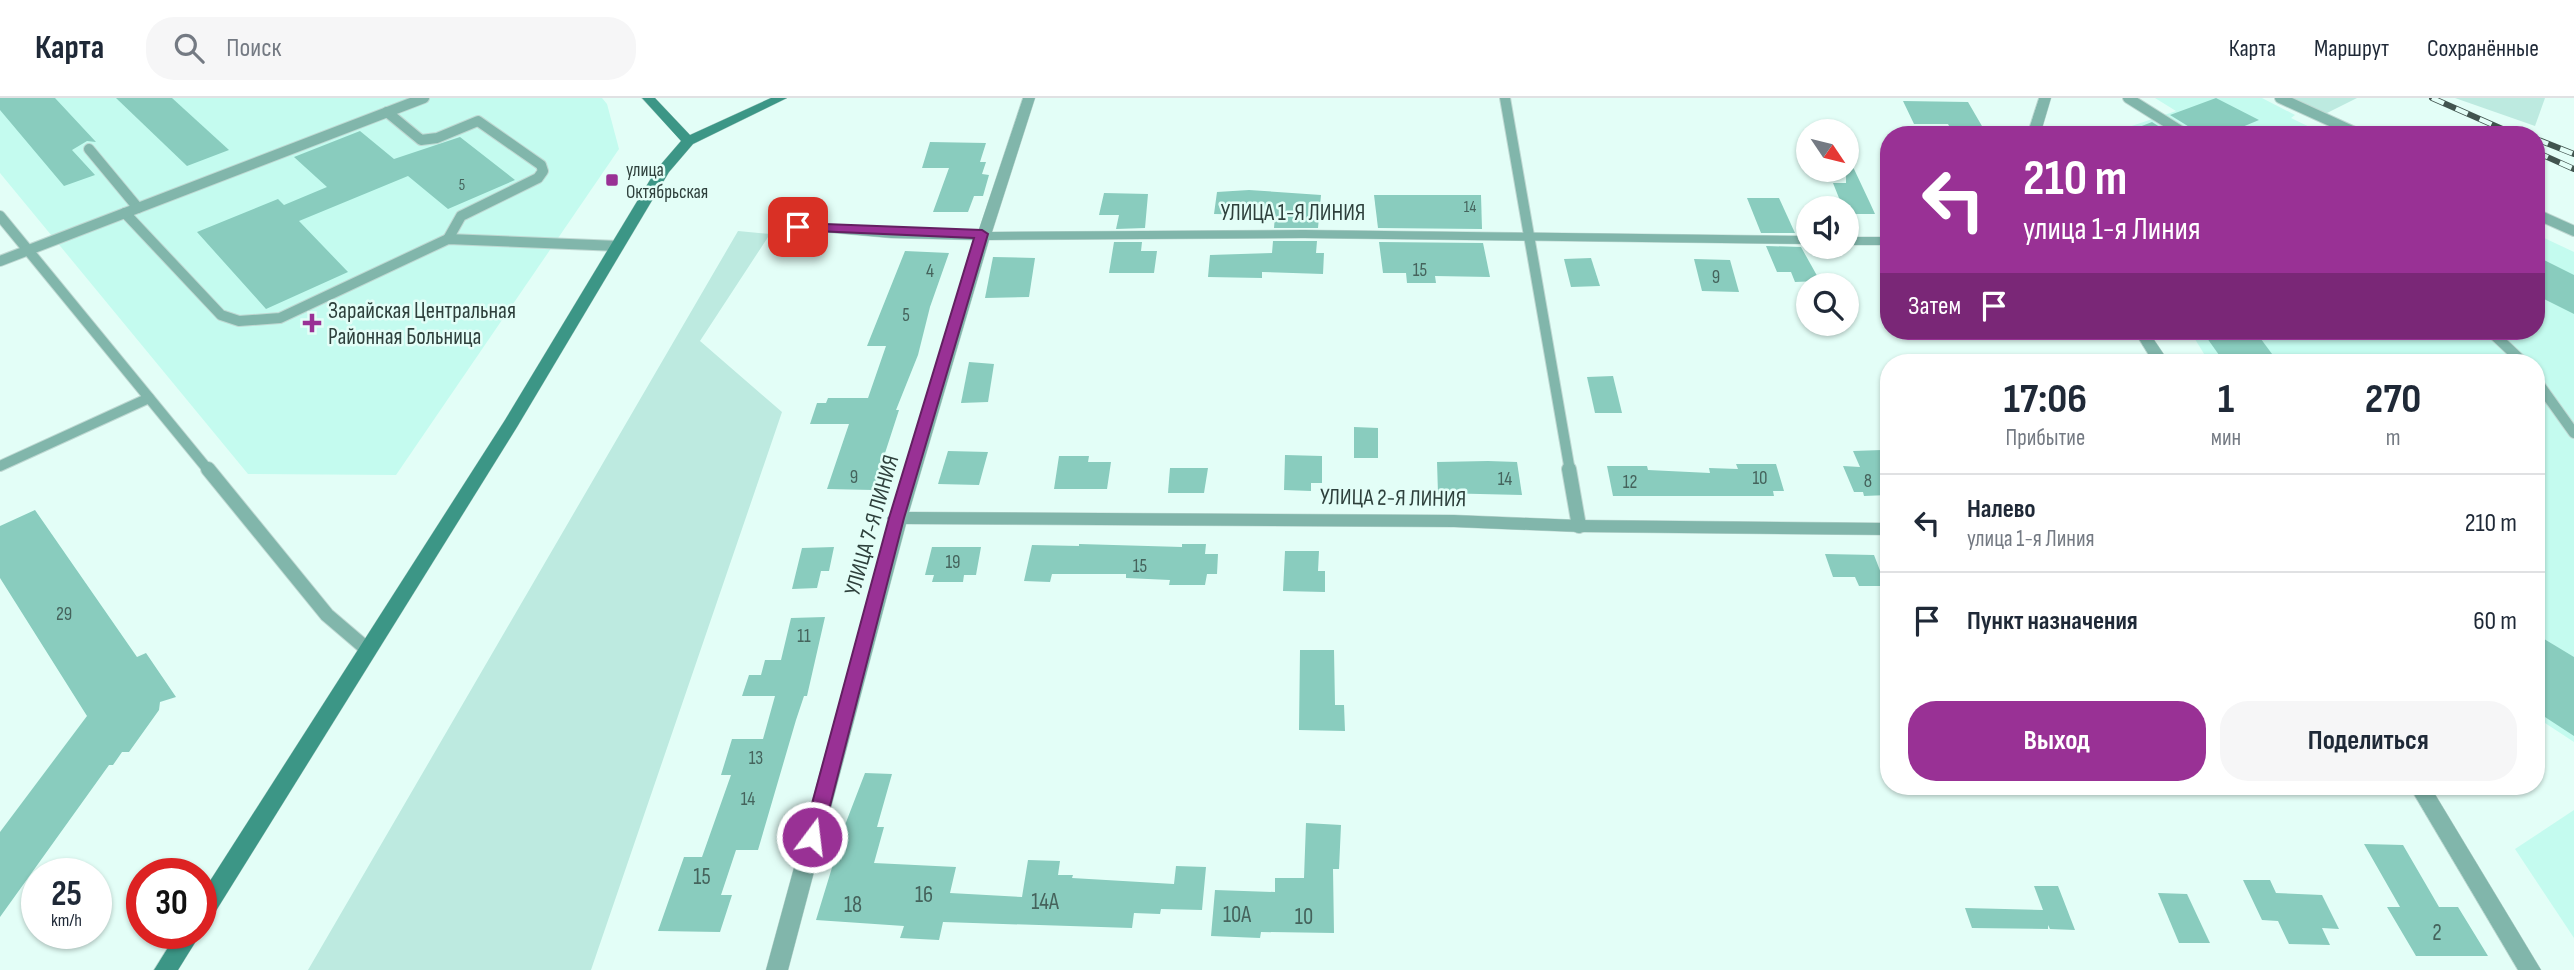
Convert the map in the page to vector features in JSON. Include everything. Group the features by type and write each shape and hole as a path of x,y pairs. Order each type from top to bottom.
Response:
{"main road":[{"path":"648,98 688,141"},
{"path":"217,890 368,650 663,170 688,141 781,98"},
{"path":"165,970 179,949"}],"street":[{"name":"УЛИЦА 7-Я ЛИНИЯ","path":"777,970 897,518 982,234 1029,98"},
{"path":"2035,126 2045,98"},
{"name":"УЛИЦА 1-Я ЛИНИЯ","path":"778,225 818,229 982,234 1320,234 1530,239 1796,240"},
{"path":"1859,241 1880,241"},
{"name":"УЛИЦА 2-Я ЛИНИЯ","path":"897,518 1440,521 1579,526 1880,529"},
{"path":"2424,795 2530,970"}],"lane":[{"path":"0,261 424,98"},
{"path":"1505,98 1579,526"},
{"path":"2128,98 2172,126"},
{"path":"2280,98 2341,126"},
{"path":"387,112 421,139 437,138 478,121 541,165 543,171 538,178 461,216 449,240"},
{"path":"89,149 138,208"},
{"path":"125,213 221,315 239,321 280,318 449,240 618,246"},
{"path":"0,216 327,615 368,650"},
{"path":"2545,218 2574,231"},
{"path":"2500,340 2514,354"},
{"path":"2545,393 2574,433"},
{"path":"0,466 149,398"}],"shaded area":[{"name":"Зарайская Центральная Районная Больница","path":"0,98 602,98 607,104 619,149 396,475 248,474 0,173"},
{"path":"2155,98 2262,98 2295,115 2291,118 2307,126 2132,126 2176,111"},
{"path":"2291,98 2357,98 2325,114"},
{"path":"2455,98 2545,98 2535,126"},
{"path":"738,231 770,234 700,341 782,412 591,970 308,970"},
{"path":"2545,238 2574,252 2574,742 2545,723 2545,354 2204,354 2196,340 2545,340"},
{"path":"2574,810 2574,938 2515,849"}],"building":[{"path":"0,98 55,98 96,142 87,141 72,150 95,175 64,186 0,110"},
{"path":"116,98 172,98 229,150 187,166"},
{"path":"2216,98 2259,120 2245,126 2188,126 2170,115"},
{"path":"1903,101 1968,102 1982,126 1948,124 1914,124"},
{"path":"2152,122 2158,126 2142,126"},
{"path":"360,131 394,159 460,137 515,180 448,209 408,176 299,221 348,272 266,309 197,232 278,199 284,205 327,187 294,157"},
{"path":"930,142 986,143 980,162 986,162 982,174 989,175 983,196 974,196 968,212 933,212 949,168 922,168"},
{"path":"1859,180 1875,214 1859,214 1859,196 1838,196 1833,183 1859,182"},
{"path":"1249,190 1321,195 1318,228 1274,228 1275,215 1214,214 1217,192"},
{"path":"1104,193 1148,194 1145,228 1116,229 1119,215 1099,215"},
{"path":"1374,195 1481,195 1482,229 1378,228"},
{"path":"1747,198 1779,198 1795,233 1761,233"},
{"path":"1273,241 1317,241 1316,253 1324,253 1323,274 1262,272 1262,278 1208,277 1210,255 1272,253"},
{"path":"1114,242 1142,242 1141,251 1157,251 1154,273 1109,273"},
{"path":"1379,242 1483,243 1490,277 1435,276 1436,283 1407,283 1406,273 1383,273"},
{"path":"1766,246 1796,247 1796,259 1808,259 1816,273 1796,273 1795,282 1791,272 1777,272"},
{"path":"905,251 949,253 930,307 918,355 896,410 899,410 873,490 827,489 849,424 810,424 817,403 826,403 828,398 868,398 886,346 867,346"},
{"path":"993,257 1035,258 1029,297 985,298"},
{"path":"1591,258 1600,286 1571,287 1564,259"},
{"path":"1694,259 1730,260 1739,292 1702,291"},
{"path":"2545,260 2574,275 2574,314 2545,300"},
{"path":"2208,340 2262,340 2272,354 2218,354"},
{"path":"969,362 994,364 988,402 961,403"},
{"path":"1613,376 1622,413 1595,413 1587,377"},
{"path":"1354,427 1378,428 1378,458 1354,458"},
{"path":"1880,450 1880,495 1864,496 1863,492 1854,492 1843,466 1860,467 1853,451"},
{"path":"948,451 988,452 979,485 938,484"},
{"path":"1285,455 1322,456 1322,483 1311,483 1311,491 1284,490"},
{"path":"1059,456 1089,456 1088,462 1111,462 1107,489 1054,489"},
{"path":"1437,462 1517,462 1522,495 1438,493"},
{"path":"1736,464 1776,464 1784,491 1773,491 1774,496 1613,496 1607,466 1647,466 1648,470 1710,473 1709,468 1738,469"},
{"path":"1170,468 1208,468 1204,493 1168,493"},
{"path":"35,510 137,657 146,653 176,697 160,702 159,710 129,752 122,752 113,765 109,765 42,858 21,858 21,888 0,917 0,832 87,716 0,578 0,526"},
{"path":"1182,544 1206,544 1205,554 1218,554 1217,574 1207,574 1205,585 1169,585 1170,580 1126,578 1126,574 1052,574 1050,582 1024,581 1032,545 1182,547"},
{"path":"834,547 829,571 821,571 817,588 792,589 802,548"},
{"path":"932,547 981,547 976,575 964,575 963,582 932,582 934,575 925,575"},
{"path":"1285,551 1319,551 1318,571 1325,571 1325,592 1283,591"},
{"path":"1825,554 1874,555 1880,570 1880,586 1859,586 1855,577 1833,577"},
{"path":"825,617 807,696 804,696 796,720 758,850 736,850 721,895 732,895 720,932 658,931 684,857 702,857 731,775 721,775 732,739 763,739 775,696 742,696 749,675 761,675 765,660 781,660 791,618"},
{"path":"2545,639 2574,657 2574,736 2545,717"},
{"path":"1300,650 1334,650 1335,705 1344,705 1345,731 1299,730"},
{"path":"865,773 892,774 877,827 884,827 874,863 956,867 950,893 1022,897 1028,860 1060,861 1058,875 1073,875 1072,878 1174,884 1176,866 1206,867 1202,910 1161,909 1160,914 1134,913 1132,928 943,922 939,940 900,938 904,926 816,920 845,825"},
{"path":"1306,823 1341,825 1339,869 1333,869 1334,933 1261,932 1260,938 1211,936 1215,890 1275,892 1275,878 1304,878"},
{"path":"2364,844 2403,845 2439,907 2458,907 2488,956 2416,956 2387,907 2400,907"},
{"path":"2243,880 2270,880 2276,893 2322,895 2339,929 2322,928 2330,945 2289,944 2278,921 2262,920"},
{"path":"2034,886 2058,886 2075,930 2050,929 2048,925 2048,929 1972,928 1965,908 2043,910"},
{"path":"2158,893 2187,894 2210,943 2179,943"}],"railway":[{"path":"2432,98 2496,126"},
{"path":"2545,143 2574,154"},
{"path":"2545,156 2574,169"}],"place":[{"name":"улица Октябрьская","path":"612,180"},
{"name":"Зарайская Центральная Районная Больница","path":"312,323"}],"route":[{"path":"798,227 893,233 982,234 897,518 812,837"}]}
